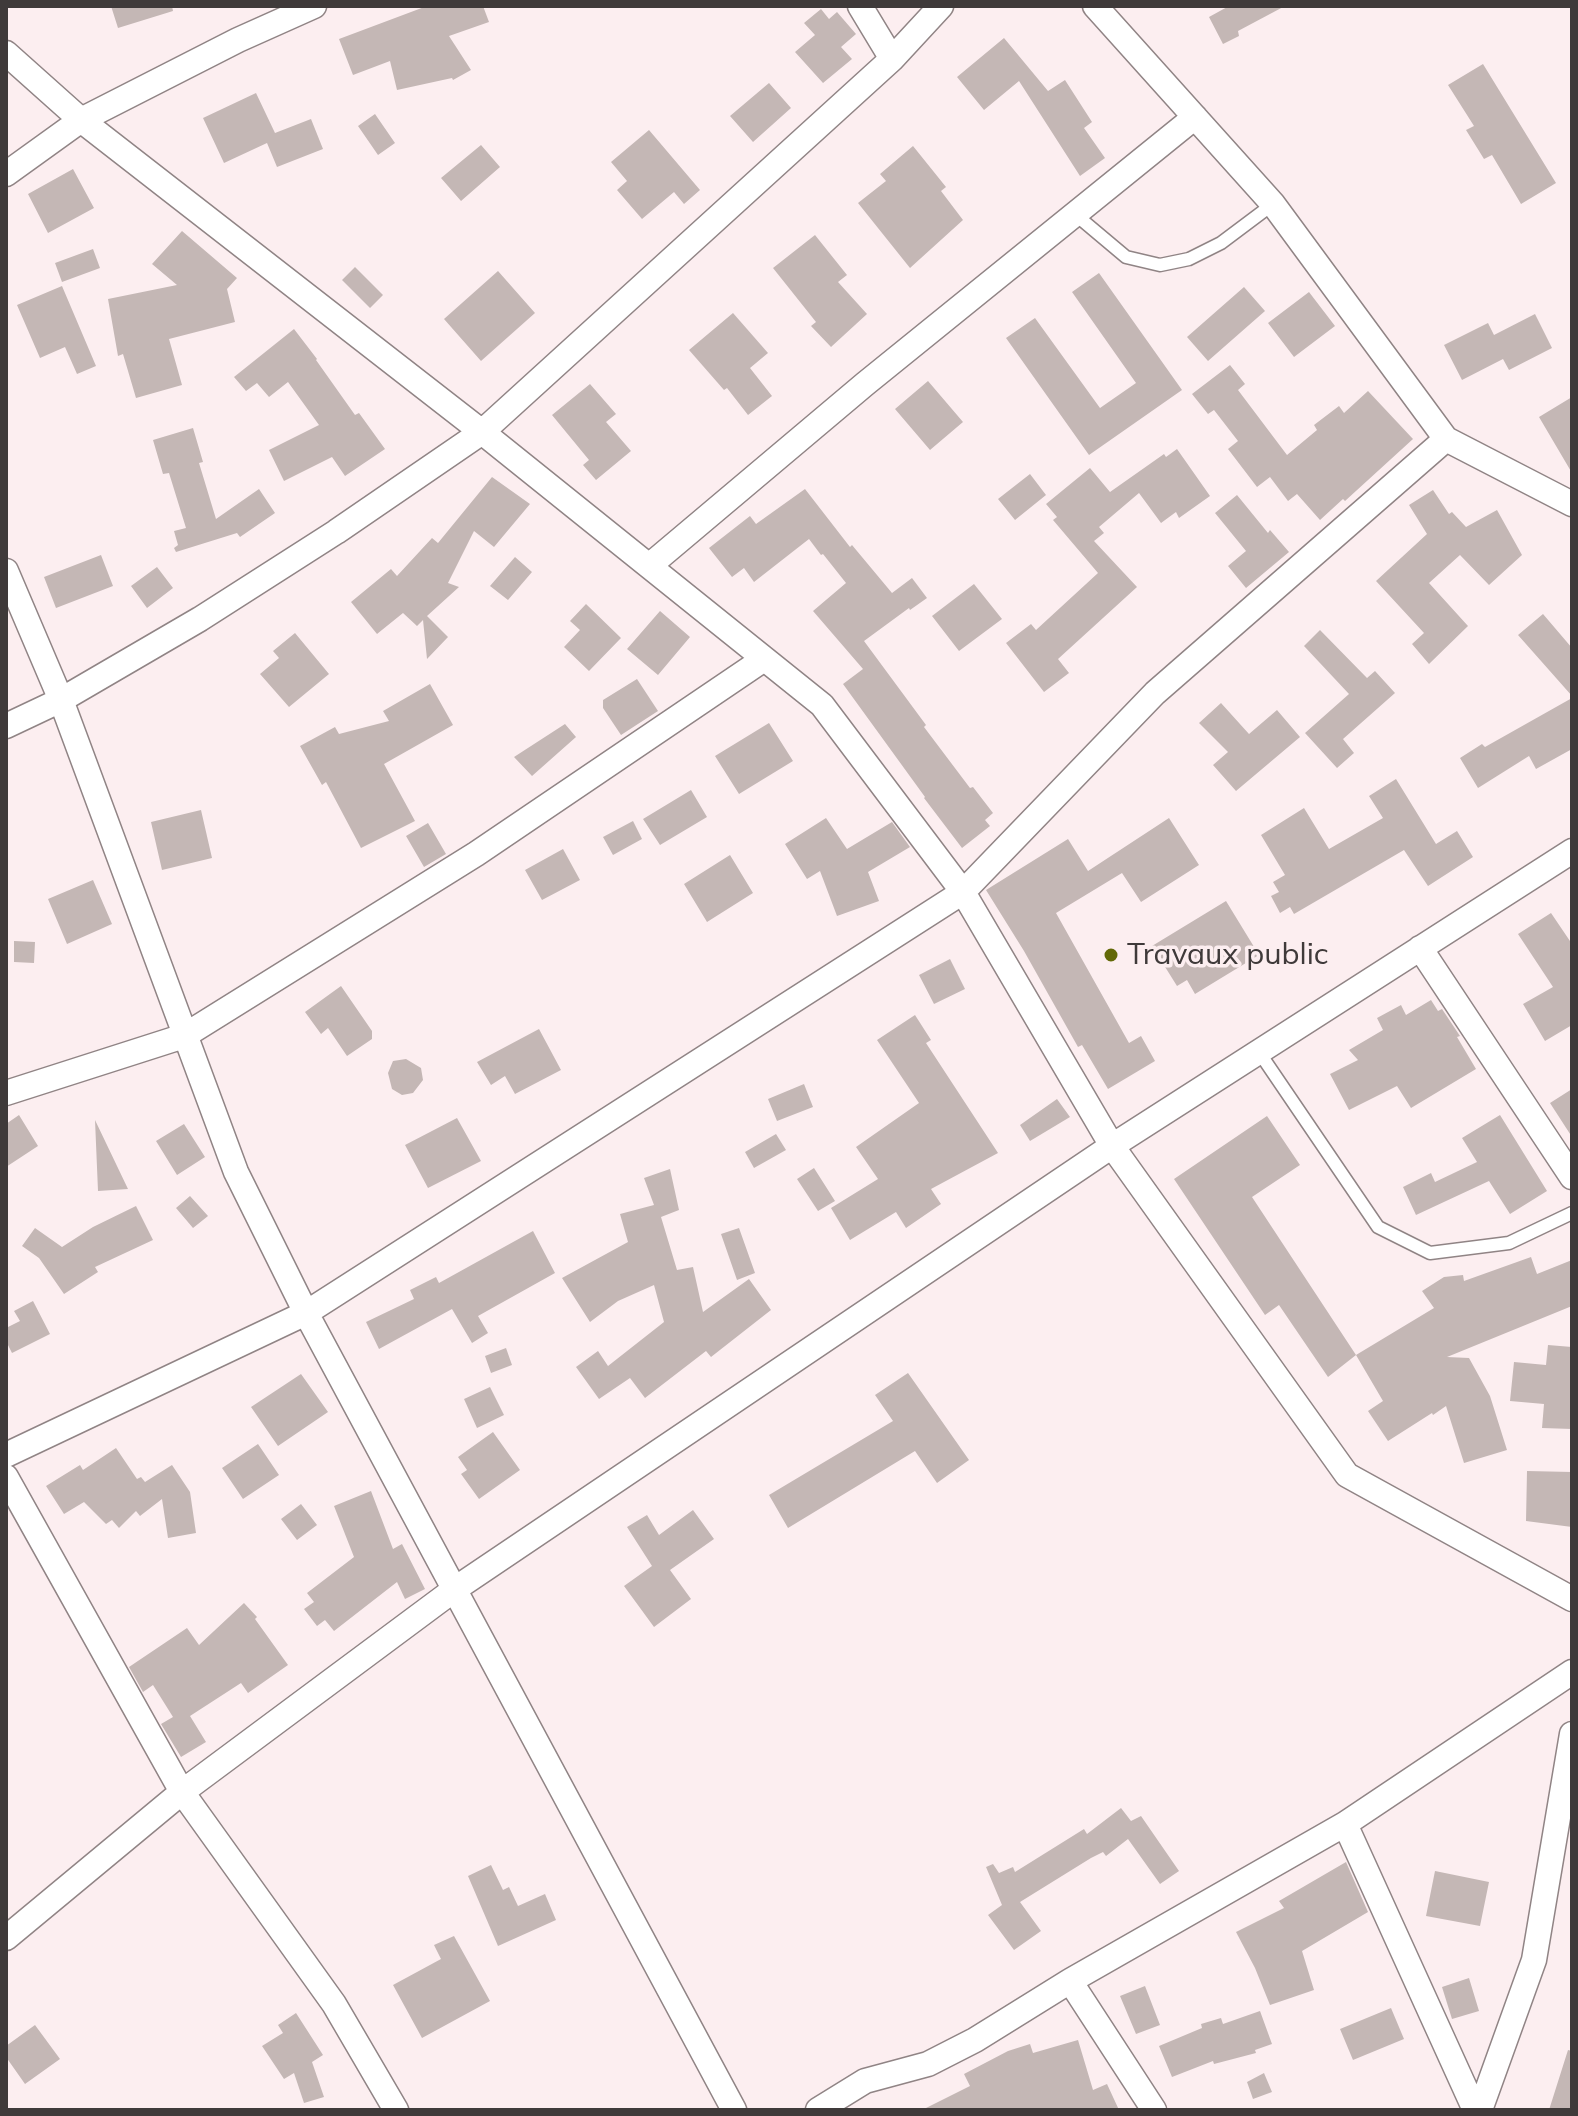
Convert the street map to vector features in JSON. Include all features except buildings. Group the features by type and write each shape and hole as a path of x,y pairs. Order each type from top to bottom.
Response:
{"street":[{"path":"6,174 81,120 238,40 314,6"},
{"path":"860,6 892,59"},
{"path":"6,726 61,700 212,611 336,532 482,432 892,59 941,6"},
{"path":"1095,6 1273,204 1446,439 1572,504"},
{"path":"6,53 81,120 482,432 822,705 963,892 1112,1146 1347,1475 1572,1599"},
{"path":"649,566 865,384 1195,117"},
{"path":"6,1455 306,1313 963,892 1155,693 1446,439"},
{"path":"6,571 61,700 236,1172 306,1313 734,2110"},
{"path":"6,1093 184,1036 476,854 764,659"},
{"path":"6,1938 182,1792 455,1589 1112,1146 1572,851"},
{"path":"1420,948 1572,1177"},
{"path":"6,1477 182,1792 334,2004 396,2110"},
{"path":"818,2110 865,2081 928,2064 975,2040 1070,1981 1345,1824 1572,1672"},
{"path":"1477,2110 1534,1960 1572,1734"},
{"path":"1345,1824 1477,2110"},
{"path":"1070,1981 1154,2110"}],"lane":[{"path":"1076,215 1126,257 1160,265 1189,259 1221,243 1273,204"},
{"path":"1259,1052 1378,1227 1430,1253 1509,1243 1572,1213"}],"place":[{"name":"Travaux public","path":"1111,955"}]}
